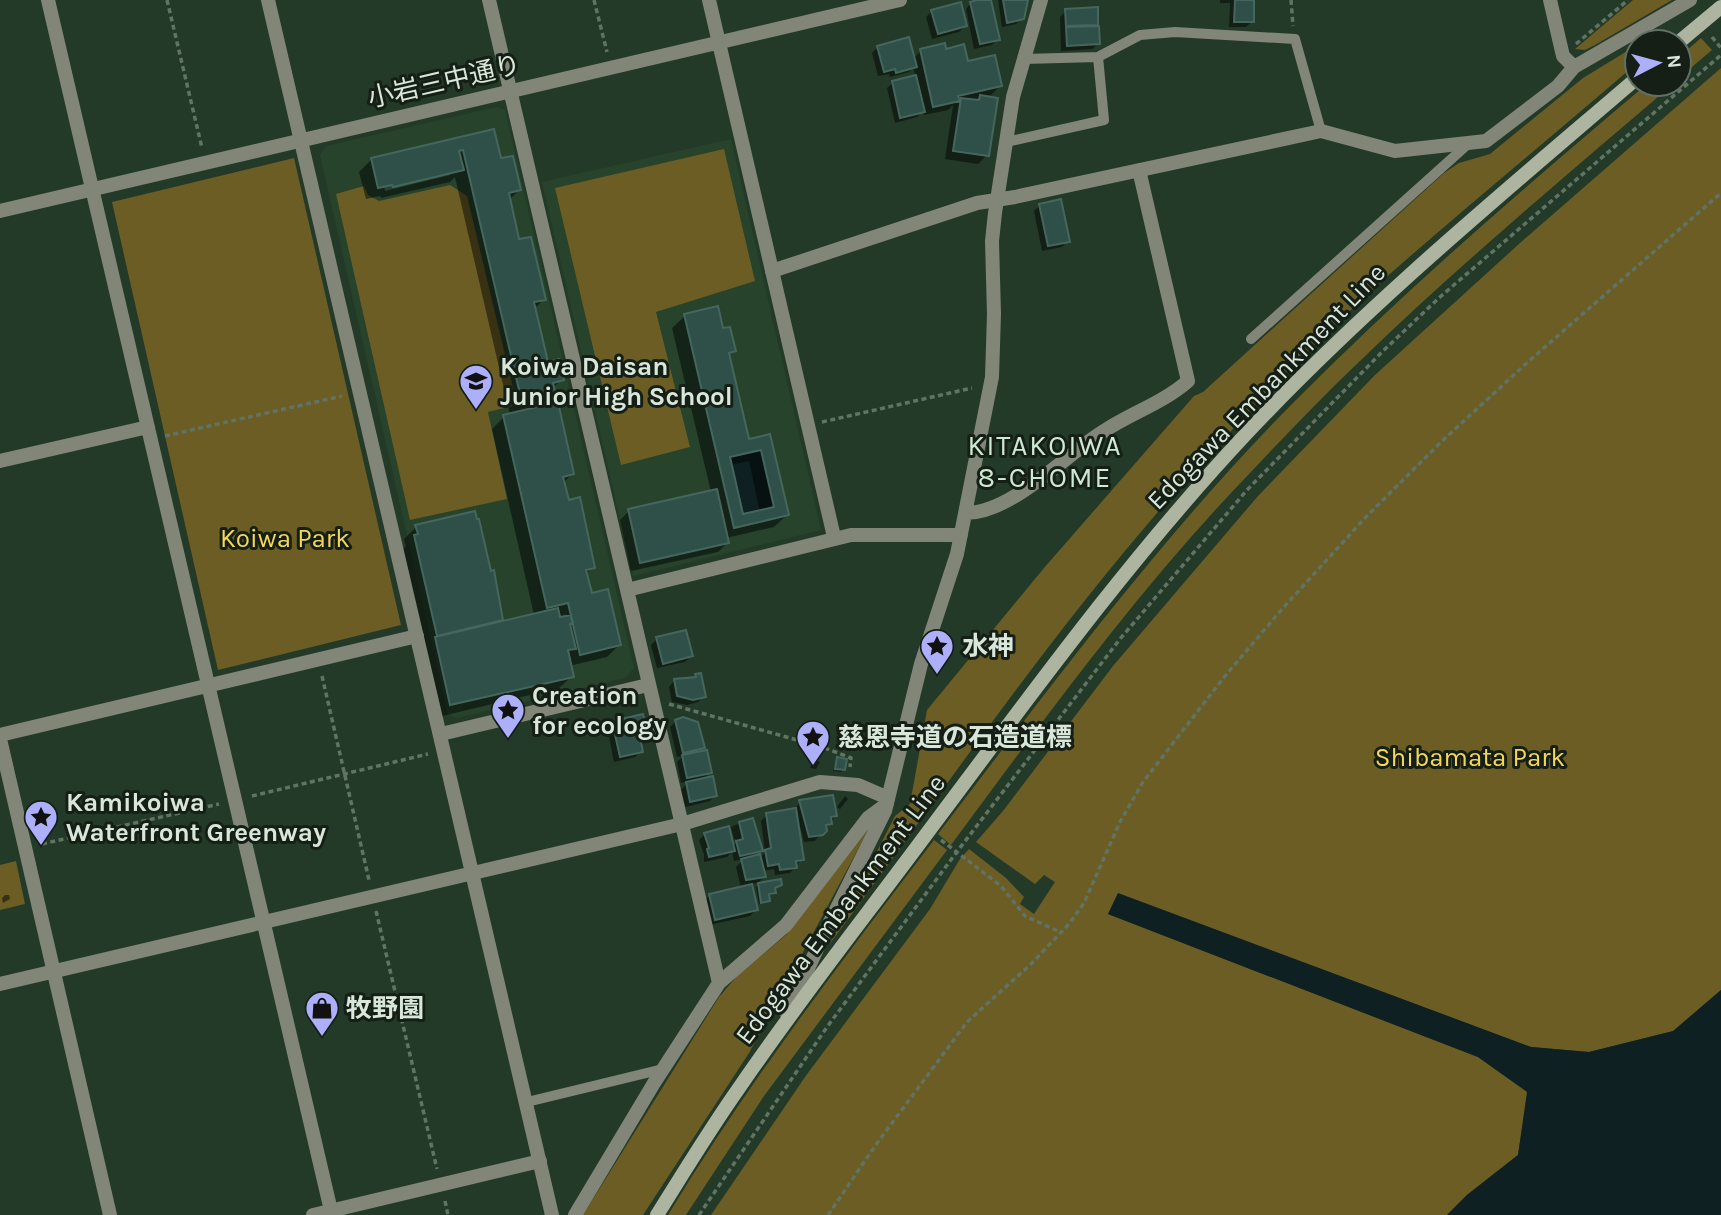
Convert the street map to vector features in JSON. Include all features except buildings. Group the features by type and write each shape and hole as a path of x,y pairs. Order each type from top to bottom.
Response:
{"main road":[{"path":"1693,30 1721,6"},
{"name":"Edogawa Embankment Line","path":"656,1215 737,1090 781,1028 1018,708 1108,592 1176,511 1296,382 1398,284 1623,90"}],"street":[{"path":"48,0 331,1213"},
{"path":"268,0 552,1215"},
{"path":"489,0 719,983"},
{"path":"709,0 834,537"},
{"name":"小岩三中通り","path":"0,211 900,0"},
{"path":"781,1028 823,936 891,803 921,664 957,554 991,384 994,314 992,240 1006,142 1013,97 1041,0"},
{"path":"1550,0 1563,56 1574,67"},
{"path":"772,271 913,222 977,203 1321,131 1395,151 1486,141 1558,86 1574,67 1690,0"},
{"path":"966,513 986,512 1025,489 1104,430 1188,381 1139,170"},
{"path":"0,461 148,427"},
{"path":"627,590 834,537 961,536"},
{"path":"110,1215 0,737 417,636"},
{"path":"441,734 648,685"},
{"path":"0,984 682,824 820,782 859,785 891,803"},
{"path":"575,1215 663,1069 719,983 786,925 868,818 891,803"},
{"path":"313,1215 331,1213 540,1161"}],"lane":[{"path":"1024,59 1098,57 1140,35 1175,32 1295,39 1321,131"},
{"path":"1006,142 1104,120 1098,57"},
{"path":"1251,339 1468,144"},
{"path":"527,1102 663,1069"}],"path":[{"path":"167,0 205,162"},
{"path":"594,0 610,68"},
{"path":"1291,0 1295,39"},
{"path":"1573,47 1628,0"},
{"path":"1709,33 1721,48"},
{"path":"699,1215 827,1027 956,853 1156,596 1247,490 1299,435 1440,297 1721,55"},
{"path":"828,1215 875,1146 967,1022 1030,965 1062,932 1084,903 1120,821 1143,782 1225,676 1283,608 1365,518 1440,443 1529,361 1721,193"},
{"path":"808,425 991,384"},
{"path":"160,437 353,394"},
{"path":"318,660 448,1215"},
{"path":"664,703 822,747 851,758 849,770"},
{"path":"245,798 430,754"},
{"path":"35,846 225,803"},
{"path":"891,803 919,824"},
{"path":"947,845 1001,886 1025,916 1062,932"}],"shaded area":[{"name":"Koiwa Daisan Junior High School","path":"497,107 505,110 634,668 625,678 457,718 448,714 320,155 326,146"},
{"path":"731,139 821,530 633,576 542,182"},
{"path":"761,450 774,507 743,514 730,457"},
{"path":"1118,893 1531,1047 1589,1052 1673,1031 1721,990 1721,1215 1447,1215 1467,1195 1518,1155 1527,1092 1478,1057 1108,914"}],"green space":[{"path":"1633,0 1672,0 1595,45 1585,50 1575,49"},
{"path":"1701,38 1712,50 1693,66 1693,45"},
{"path":"1623,54 1623,75 1361,300 1273,387 1175,492 1122,554 1022,682 829,945 895,816 910,804 927,710 1044,568 1194,396 1203,392 1444,173 1459,163 1490,154 1583,78"},
{"name":"Shibamata Park","path":"1721,68 1721,990 1674,1031 1589,1052 1531,1047 1118,894 1108,914 1478,1057 1528,1092 1518,1155 1467,1195 1447,1215 711,1215 805,1077 930,909 969,849 1006,878 1024,897 1020,904 1034,914 1055,882 1044,875 1035,884 976,842 1003,811 1113,666 1258,496 1375,375 1520,243 1687,98 1693,98 1693,92"},
{"path":"1631,98 1657,98 1436,290 1304,417 1208,517 1131,608 951,845 938,834 1109,612 1245,453 1336,360 1511,200"},
{"path":"724,149 755,281 656,312 690,447 621,465 555,188"},
{"name":"Koiwa Park","path":"294,158 401,625 218,670 112,202"},
{"path":"450,185 467,196 517,405 488,412 507,499 410,520 336,194 364,186 368,195 379,201"},
{"path":"870,827 749,1053 643,1215 583,1215 719,997 738,975 786,935"},
{"path":"934,840 947,850 764,1096 686,1215 668,1215 762,1071"},
{"path":"16,861 25,904 0,910 0,865"}],"place":[{"name":"Koiwa Daisan Junior High School","path":"476,411"},
{"name":"水神","path":"937,676"},
{"name":"Creation for ecology","path":"508,740"},
{"name":"慈恩寺道の石造道標","path":"813,767"},
{"name":"Kamikoiwa Waterfront Greenway","path":"41,847"},
{"name":"牧野園","path":"322,1038"}],"district":[{"name":"KITAKOIWA 8-CHOME","path":"1045,461"}]}
